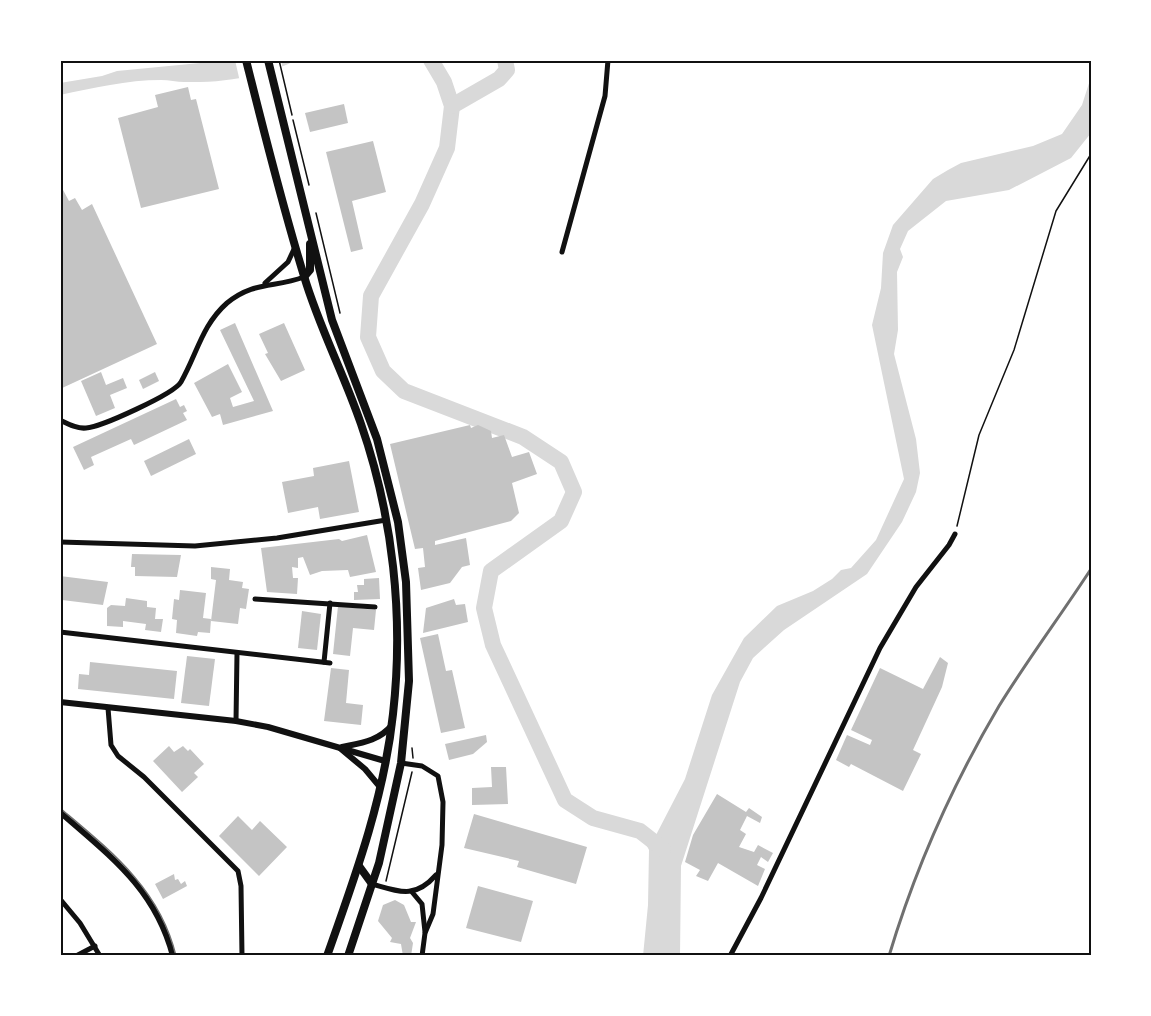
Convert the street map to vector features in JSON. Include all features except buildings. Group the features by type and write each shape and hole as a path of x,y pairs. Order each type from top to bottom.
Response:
{"highway":[{"path":"246,60 304,277 362,427 386,520 397,624 392,725 380,788 359,866 327,956"},
{"path":"268,60 332,320 376,436 398,522 406,582 409,637 407,709 401,763 386,838 348,956"},
{"path":"304,277 310,270 308,255 311,241"},
{"path":"385,761 401,763"},
{"path":"359,866 372,884"}],"street":[{"path":"562,252 599,117 609,60"},
{"path":"264,284 288,262 296,244"},
{"path":"60,420 77,427 94,427 171,391 180,384 200,337 220,309 242,292 264,284 286,284 304,277"},
{"path":"60,542 195,546 277,538 386,520"},
{"path":"730,956 761,898 880,648 916,587 955,534"},
{"path":"255,599 375,607"},
{"path":"60,632 327,662 330,603"},
{"path":"236,721 237,652"},
{"path":"60,702 236,721 385,761"},
{"path":"108,708 111,745 118,756 144,777 238,871 242,956"},
{"path":"338,747 369,741 386,732 392,725"},
{"path":"338,747 365,769 380,788"},
{"path":"401,763 414,764 431,771 439,779 443,824 433,914 425,933"},
{"path":"60,812 136,882 157,912 173,956"},
{"path":"372,884 412,892 427,885 437,874"},
{"path":"412,892 422,904 425,933 422,956"},
{"path":"60,899 100,956"},
{"path":"76,956 95,946"}],"path":[{"path":"279,60 297,134"},
{"path":"955,534 979,435 1014,350 1056,211 1091,154"},
{"path":"384,887 414,764 412,745"}],"shaded area":[{"path":"231,60 297,60 270,71 228,80 136,81 60,95 60,83 102,76 117,71"},
{"path":"1091,77 1091,133 1071,158 1009,190 946,201 908,231 900,249 903,257 897,272 898,330 894,354 916,439 920,473 916,492 902,522 867,574 784,630 753,658 740,682 681,866 680,956 643,956 648,905 649,850 645,842 649,832 656,835 685,779 712,695 744,638 777,606 813,591 832,579 841,570 851,568 876,540 904,479 872,325 881,288 883,253 893,225 933,179 961,163 1033,146 1062,134 1082,105"}],"pier":[{"path":"235,60 281,60 283,70 240,82"}],"waterway":[{"path":"431,60 444,82 452,106 447,148 422,204 371,296 368,337 383,371 404,391 523,437 561,462 574,492 561,521 491,571 484,608 493,645 565,800 593,818 640,831 663,849"},
{"path":"452,106 499,79 507,70 505,60"}],"tram line":[{"path":"60,808 115,856 146,891 169,932 176,956"}],"railway":[{"path":"889,956 923,859 966,766 999,706 1091,569"}]}
